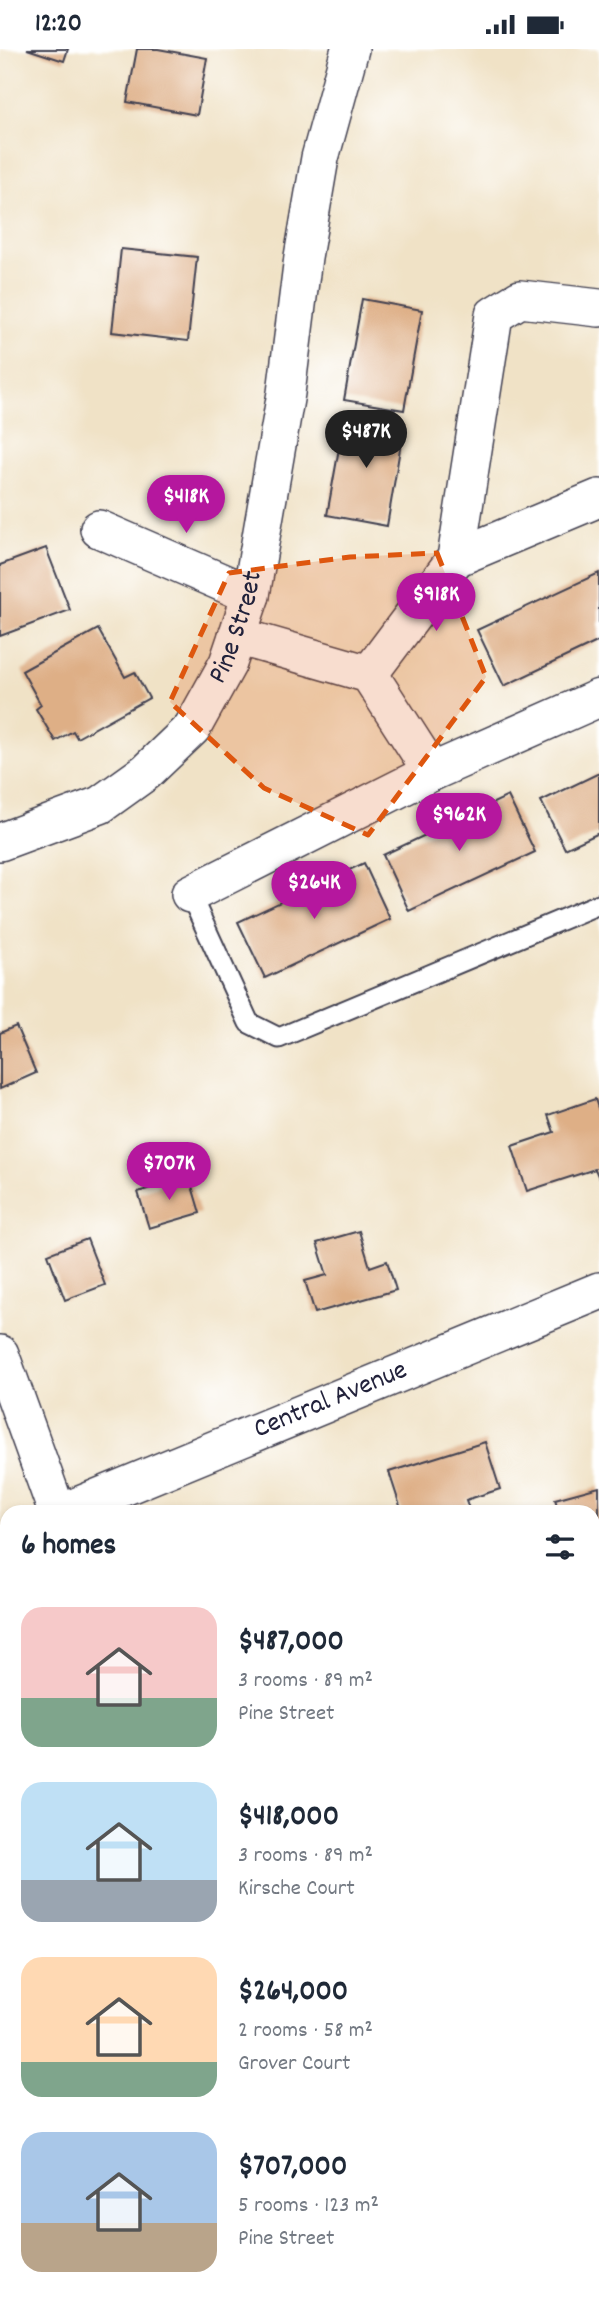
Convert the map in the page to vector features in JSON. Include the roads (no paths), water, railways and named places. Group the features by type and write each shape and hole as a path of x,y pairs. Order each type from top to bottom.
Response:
{"street":[{"name":"Pine Street","path":"0,842 100,805 146,772 192,728 228,663 251,595 286,393 303,257 320,158 350,49"},
{"path":"369,674 456,558 494,315 520,299 599,308"},
{"path":"456,558 599,498"},
{"path":"99,529 251,595"},
{"path":"237,636 369,674 432,772"},
{"path":"190,894 432,772 599,698"},
{"name":"Central Avenue","path":"80,1505 599,1291"},
{"path":"0,1354 54,1505"}],"lane":[{"path":"190,894 249,1023 279,1038 599,904"}]}
